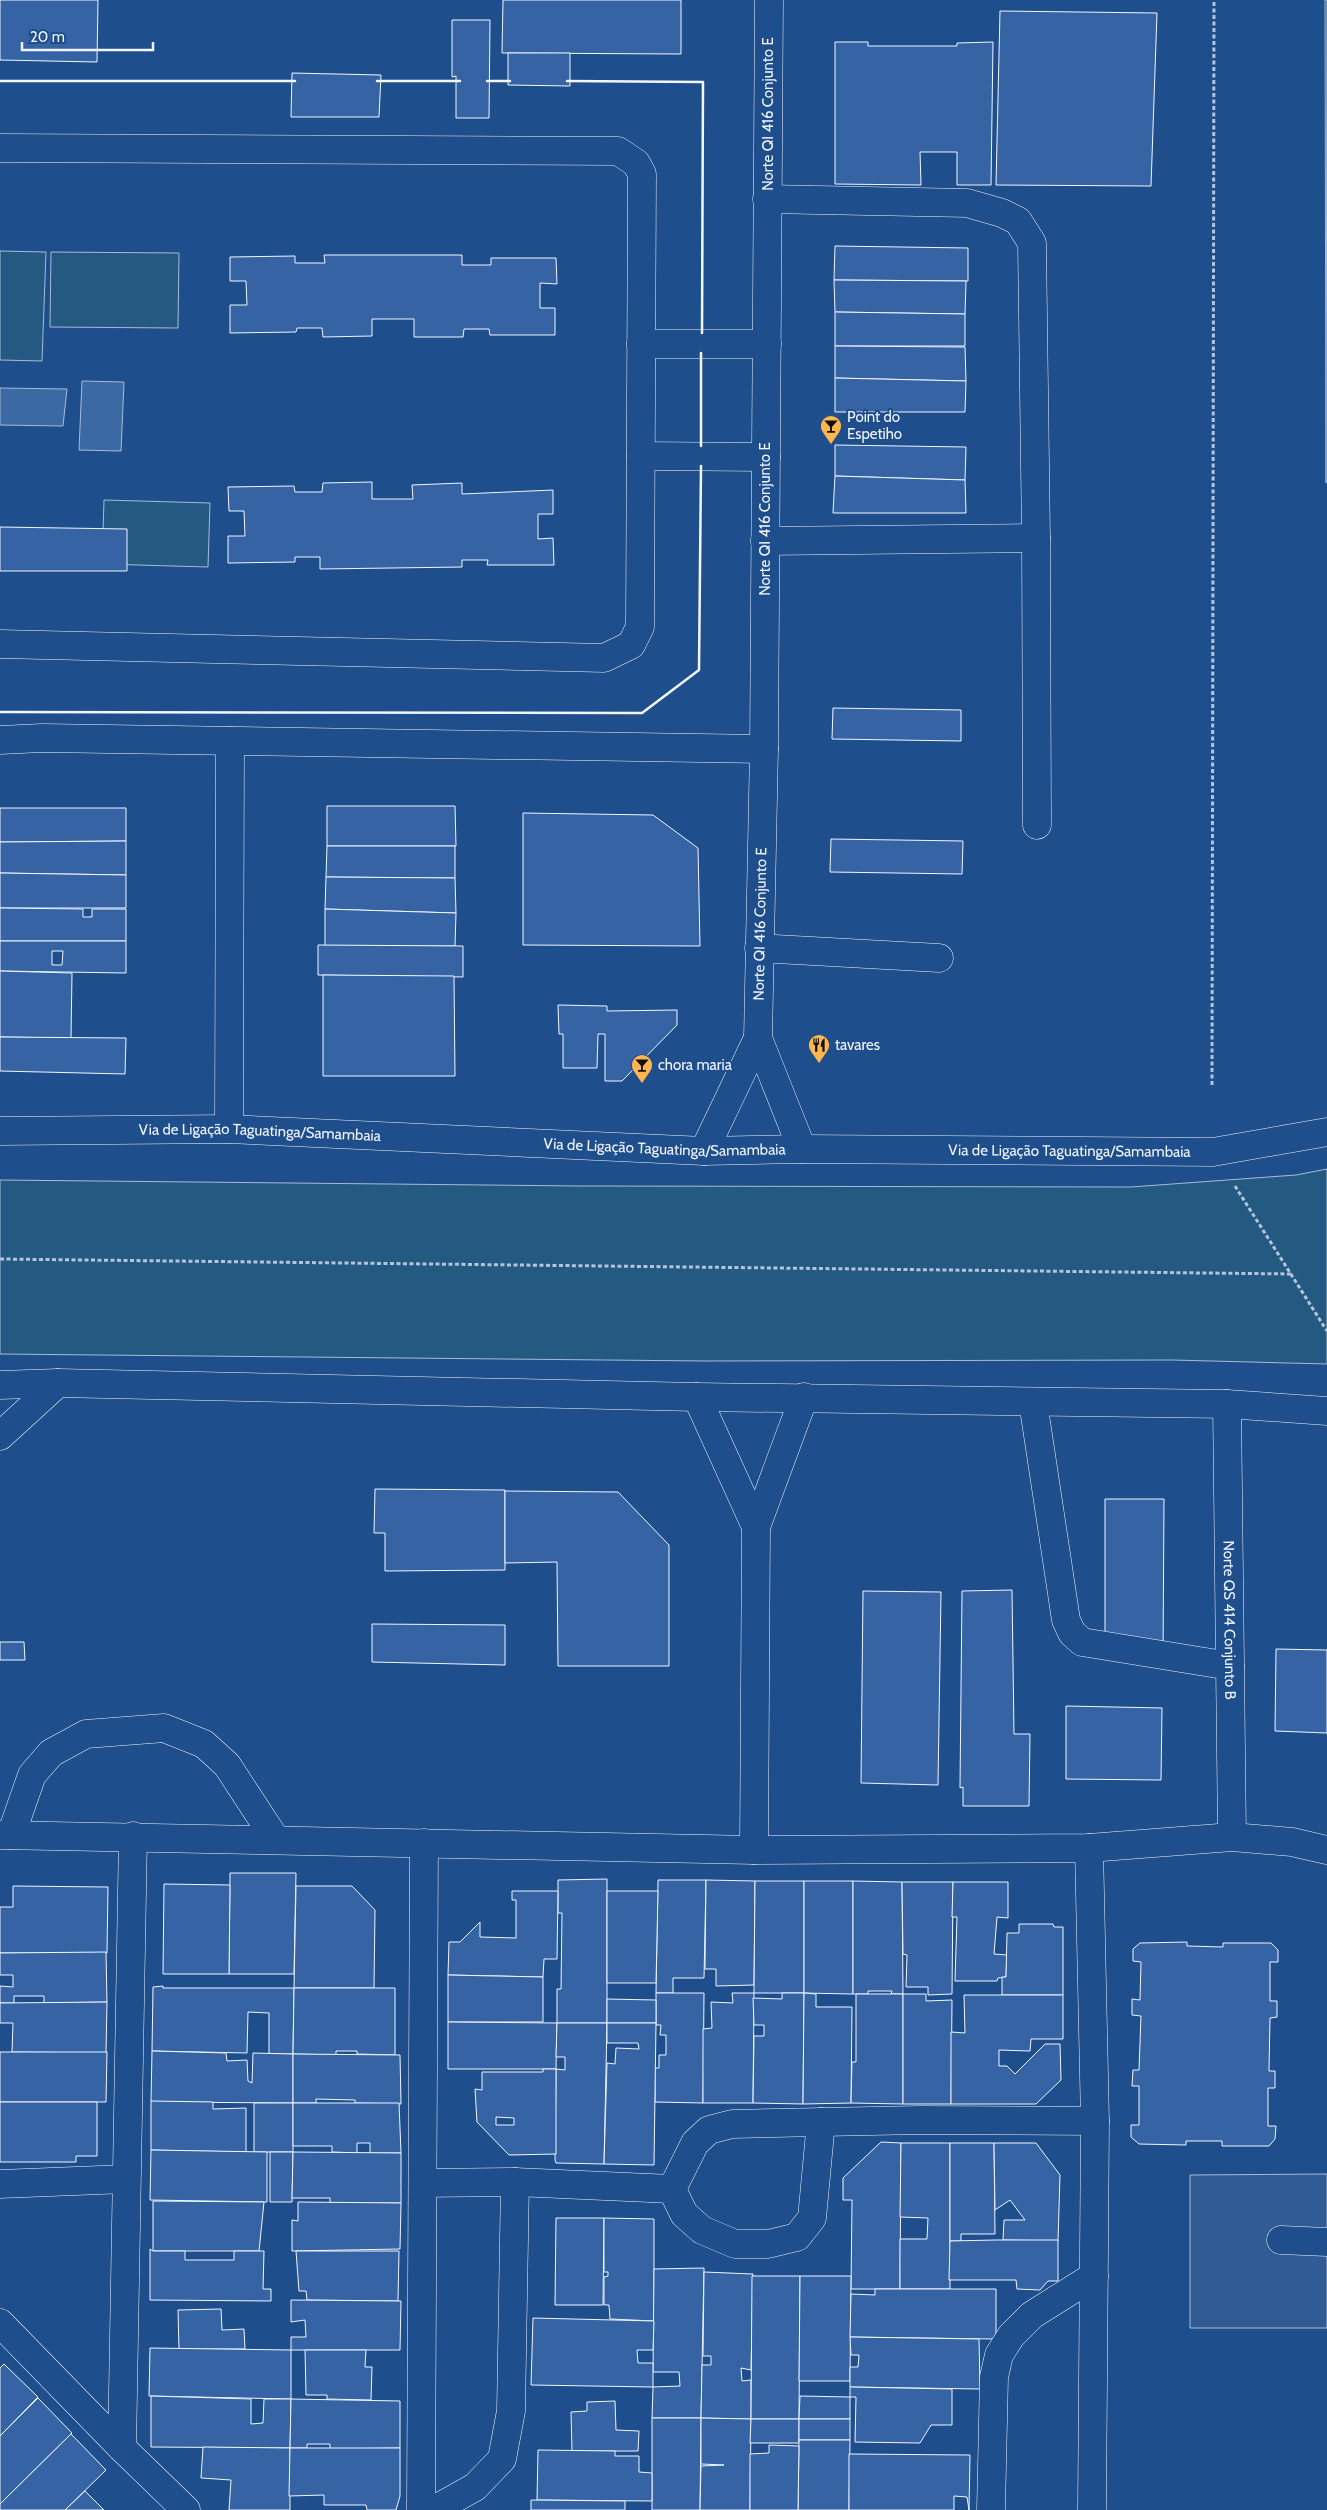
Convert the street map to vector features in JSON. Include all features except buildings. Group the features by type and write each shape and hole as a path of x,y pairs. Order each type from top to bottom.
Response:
{"street":[{"name":"Norte QI 416 Conjunto E","path":"769,0 764,749 758,1038 802,1149"},
{"path":"0,148 618,152 636,163 642,174 640,627 630,645 604,658 0,644"},
{"path":"767,198 967,203 1002,214 1018,222 1032,243 1036,538 1036,825"},
{"path":"641,344 767,344"},
{"path":"641,456 766,457"},
{"path":"765,542 1036,538"},
{"path":"0,740 42,738 764,749"},
{"path":"228,1129 230,741"},
{"path":"759,948 939,958"},
{"name":"Norte QI 416 Conjunto E","path":"704,1151 758,1038"},
{"name":"Via de Ligação Taguatinga/Samambaia","path":"0,1131 228,1129 704,1151 802,1149 1213,1152 1327,1132"},
{"path":"0,1385 58,1383 697,1397 1227,1404 1327,1411"},
{"path":"0,1436 58,1383"},
{"path":"697,1397 756,1526"},
{"path":"754,1850 756,1526 804,1397"},
{"path":"1033,1402 1066,1620 1072,1633 1082,1642 1230,1666"},
{"name":"Norte QS 414 Conjunto B","path":"1227,1404 1232,1837"},
{"path":"276,1840 227,1764 204,1744 164,1728 86,1734 50,1753 32,1775 5,1835 133,1836 276,1840 754,1850 1089,1848 1232,1837 1292,1842 1327,1850"},
{"path":"122,2448 133,1836"},
{"path":"421,2510 424,2183 424,1843"},
{"path":"1089,1848 1095,2121 1092,2510"},
{"path":"672,2189 695,2144 709,2130 732,2124 1095,2121"},
{"path":"672,2189 684,2214 702,2230 735,2244 768,2244 797,2237 812,2218 821,2122"},
{"path":"0,2184 126,2179"},
{"path":"424,2183 515,2182 672,2189"},
{"path":"434,2510 475,2487 502,2459 512,2411 515,2182"},
{"path":"1280,2240 1327,2242"},
{"path":"991,2510 994,2377 999,2355 1011,2336 1032,2315 1094,2276"},
{"path":"0,2323 122,2448 186,2510"}],"path":[{"path":"1212,1086 1214,0"},
{"path":"1213,1152 1327,1331"},
{"path":"0,1259 1292,1274"}],"shaded area":[{"path":"1325,0 1327,0 1326,483"},
{"path":"0,251 46,252 42,361 0,360"},
{"path":"51,252 179,253 178,328 50,327"},
{"path":"82,381 124,382 121,451 79,450"},
{"path":"0,388 67,389 63,426 0,425"},
{"path":"104,500 210,503 208,567 102,564"},
{"path":"1327,1169 1327,1364 1172,1360 706,1361 0,1354 0,1180 581,1186 1131,1187 1296,1175"},
{"path":"1327,2174 1327,2328 1190,2328 1190,2175"}],"wall":[{"path":"0,81 295,81"},
{"path":"377,81 460,81"},
{"path":"487,81 510,81"},
{"path":"567,81 703,82 702,333"},
{"path":"701,353 701,446"},
{"path":"0,712 642,713 699,670 701,466"}],"place":[{"name":"Point do Espetiho","path":"831,445"},
{"name":"tavares","path":"819,1064"},
{"name":"chora maria","path":"642,1084"}]}
